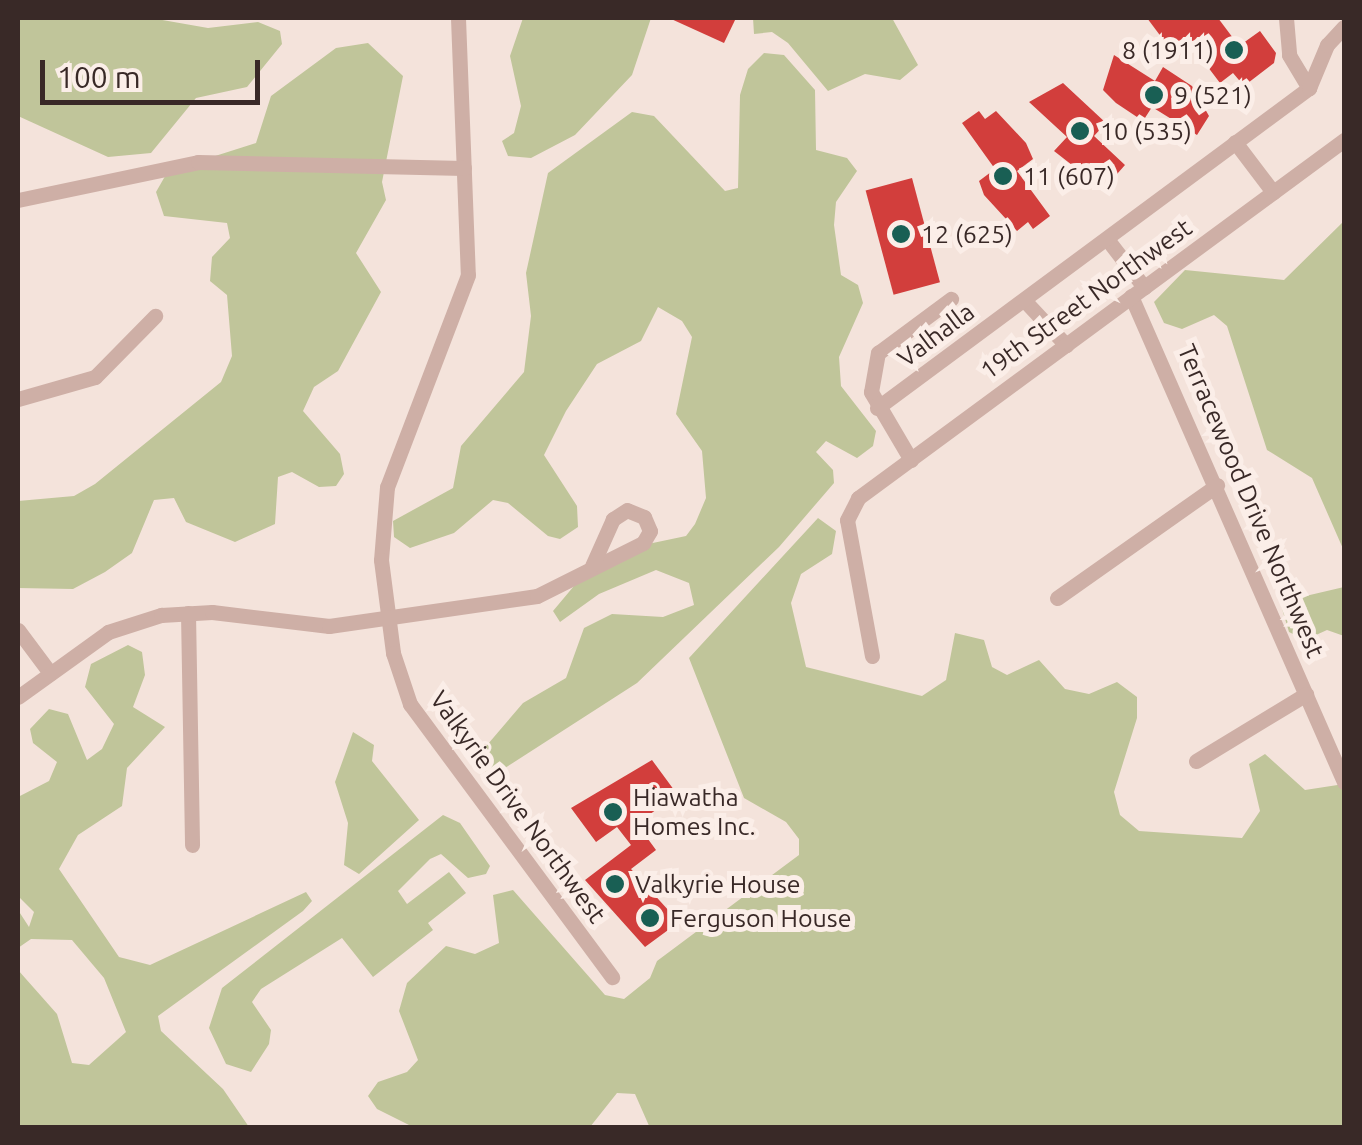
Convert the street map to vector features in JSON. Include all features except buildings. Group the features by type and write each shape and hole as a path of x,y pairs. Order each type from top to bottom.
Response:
{"street":[{"name":"Valkyrie Drive Northwest","path":"458,18 464,168 463,297 384,499 388,618 410,704 612,978"},
{"path":"1286,18 1289,55 1309,88"},
{"name":"Valhalla","path":"951,299 878,353 871,392 877,408 1309,88 1327,45 1344,28"},
{"name":"19th Street Northwest","path":"872,656 846,520 858,498 1344,140"},
{"path":"1236,142 1274,192"},
{"path":"18,200 198,162 464,168"},
{"path":"1106,239 1138,292"},
{"name":"Terracewood Drive Northwest","path":"1138,292 1344,782"},
{"path":"1024,300 1066,345"},
{"path":"18,399 95,377 155,316"},
{"path":"877,408 911,460"},
{"path":"1056,598 1217,484"},
{"path":"18,697 124,625 188,613 318,626 388,618 536,596 592,566"},
{"path":"188,613 192,844"},
{"path":"18,630 50,673"},
{"path":"1196,761 1306,694"}],"green space":[{"path":"18,18 151,18 208,28 258,22 280,31 282,44 247,87 196,98 151,153 108,157 18,116"},
{"path":"523,18 651,18 632,75 575,135 531,158 508,156 502,141 514,133 521,106 510,56"},
{"path":"753,18 892,18 918,65 900,80 865,74 828,91 788,43 772,32 754,34"},
{"path":"368,43 403,76 382,182 386,200 356,253 381,292 338,371 314,387 303,411 340,454 344,474 336,486 319,487 292,472 278,477 275,524 235,542 186,522 174,498 154,500 132,553 105,572 73,589 18,588 18,501 74,496 95,484 221,382 232,356 227,295 210,281 212,257 230,238 227,223 164,216 156,192 168,171 256,143 271,96 336,48"},
{"path":"764,53 784,55 815,90 816,150 847,158 857,171 836,202 834,225 841,275 858,285 863,303 839,357 841,386 876,431 873,446 857,458 826,441 816,452 833,470 834,483 779,547 637,683 491,777 479,766 482,751 523,703 566,678 584,628 612,614 663,617 694,605 689,583 656,570 599,594 560,622 553,611 579,580 648,544 686,536 695,524 706,498 702,451 676,414 692,337 682,321 658,307 641,341 597,364 566,411 544,455 577,506 578,527 560,539 548,536 508,503 493,500 454,533 410,548 394,537 393,521 453,488 461,446 524,372 531,316 526,273 548,173 632,112 654,116 725,191 738,188 740,95 748,69"},
{"path":"1344,221 1344,551 1312,478 1267,450 1227,326 1214,315 1182,329 1164,323 1154,302 1185,270 1284,280"},
{"path":"818,518 836,531 832,554 801,574 791,603 806,667 922,696 946,680 955,633 984,640 992,667 1007,675 1039,660 1065,689 1089,694 1117,682 1137,697 1137,718 1114,792 1120,815 1139,831 1242,838 1260,811 1249,764 1265,754 1305,790 1344,784 1344,1127 650,1128 635,1094 617,1093 590,1127 415,1128 377,1109 368,1096 378,1082 407,1072 418,1060 399,1011 407,983 446,946 475,954 499,943 493,895 513,890 605,995 624,999 650,978 657,961 799,855 799,839 786,822 744,798 689,658"},
{"path":"1344,587 1344,636 1327,630 1305,640 1289,632 1280,602"},
{"path":"128,645 142,652 145,675 133,707 165,727 127,768 122,806 78,835 59,869 119,957 150,965 306,892 312,901 303,911 158,1016 161,1031 223,1089 249,1127 18,1127 18,970 57,1014 72,1063 89,1065 126,1032 104,978 72,940 31,939 18,948 18,910 29,927 34,912 18,896 18,797 49,781 57,762 33,743 30,729 49,709 68,714 87,760 102,749 114,724 85,687 91,664"},
{"path":"353,732 374,745 372,761 419,820 359,874 344,865 348,823 335,782"},
{"path":"443,815 460,823 490,866 486,874 468,878 441,854 430,859 398,891 407,904 449,872 466,893 428,923 433,930 373,977 342,938 261,989 252,1002 271,1030 269,1044 251,1072 226,1064 209,1028 222,988"}],"place":[{"name":"8 (1911)","path":"1234,50"},
{"name":"9 (521)","path":"1154,95"},
{"name":"10 (535)","path":"1080,131"},
{"name":"11 (607)","path":"1003,176"},
{"name":"12 (625)","path":"901,234"},
{"name":"Hiawatha Homes Inc.","path":"613,812"},
{"name":"Valkyrie House","path":"615,884"},
{"name":"Ferguson House","path":"650,918"}]}
